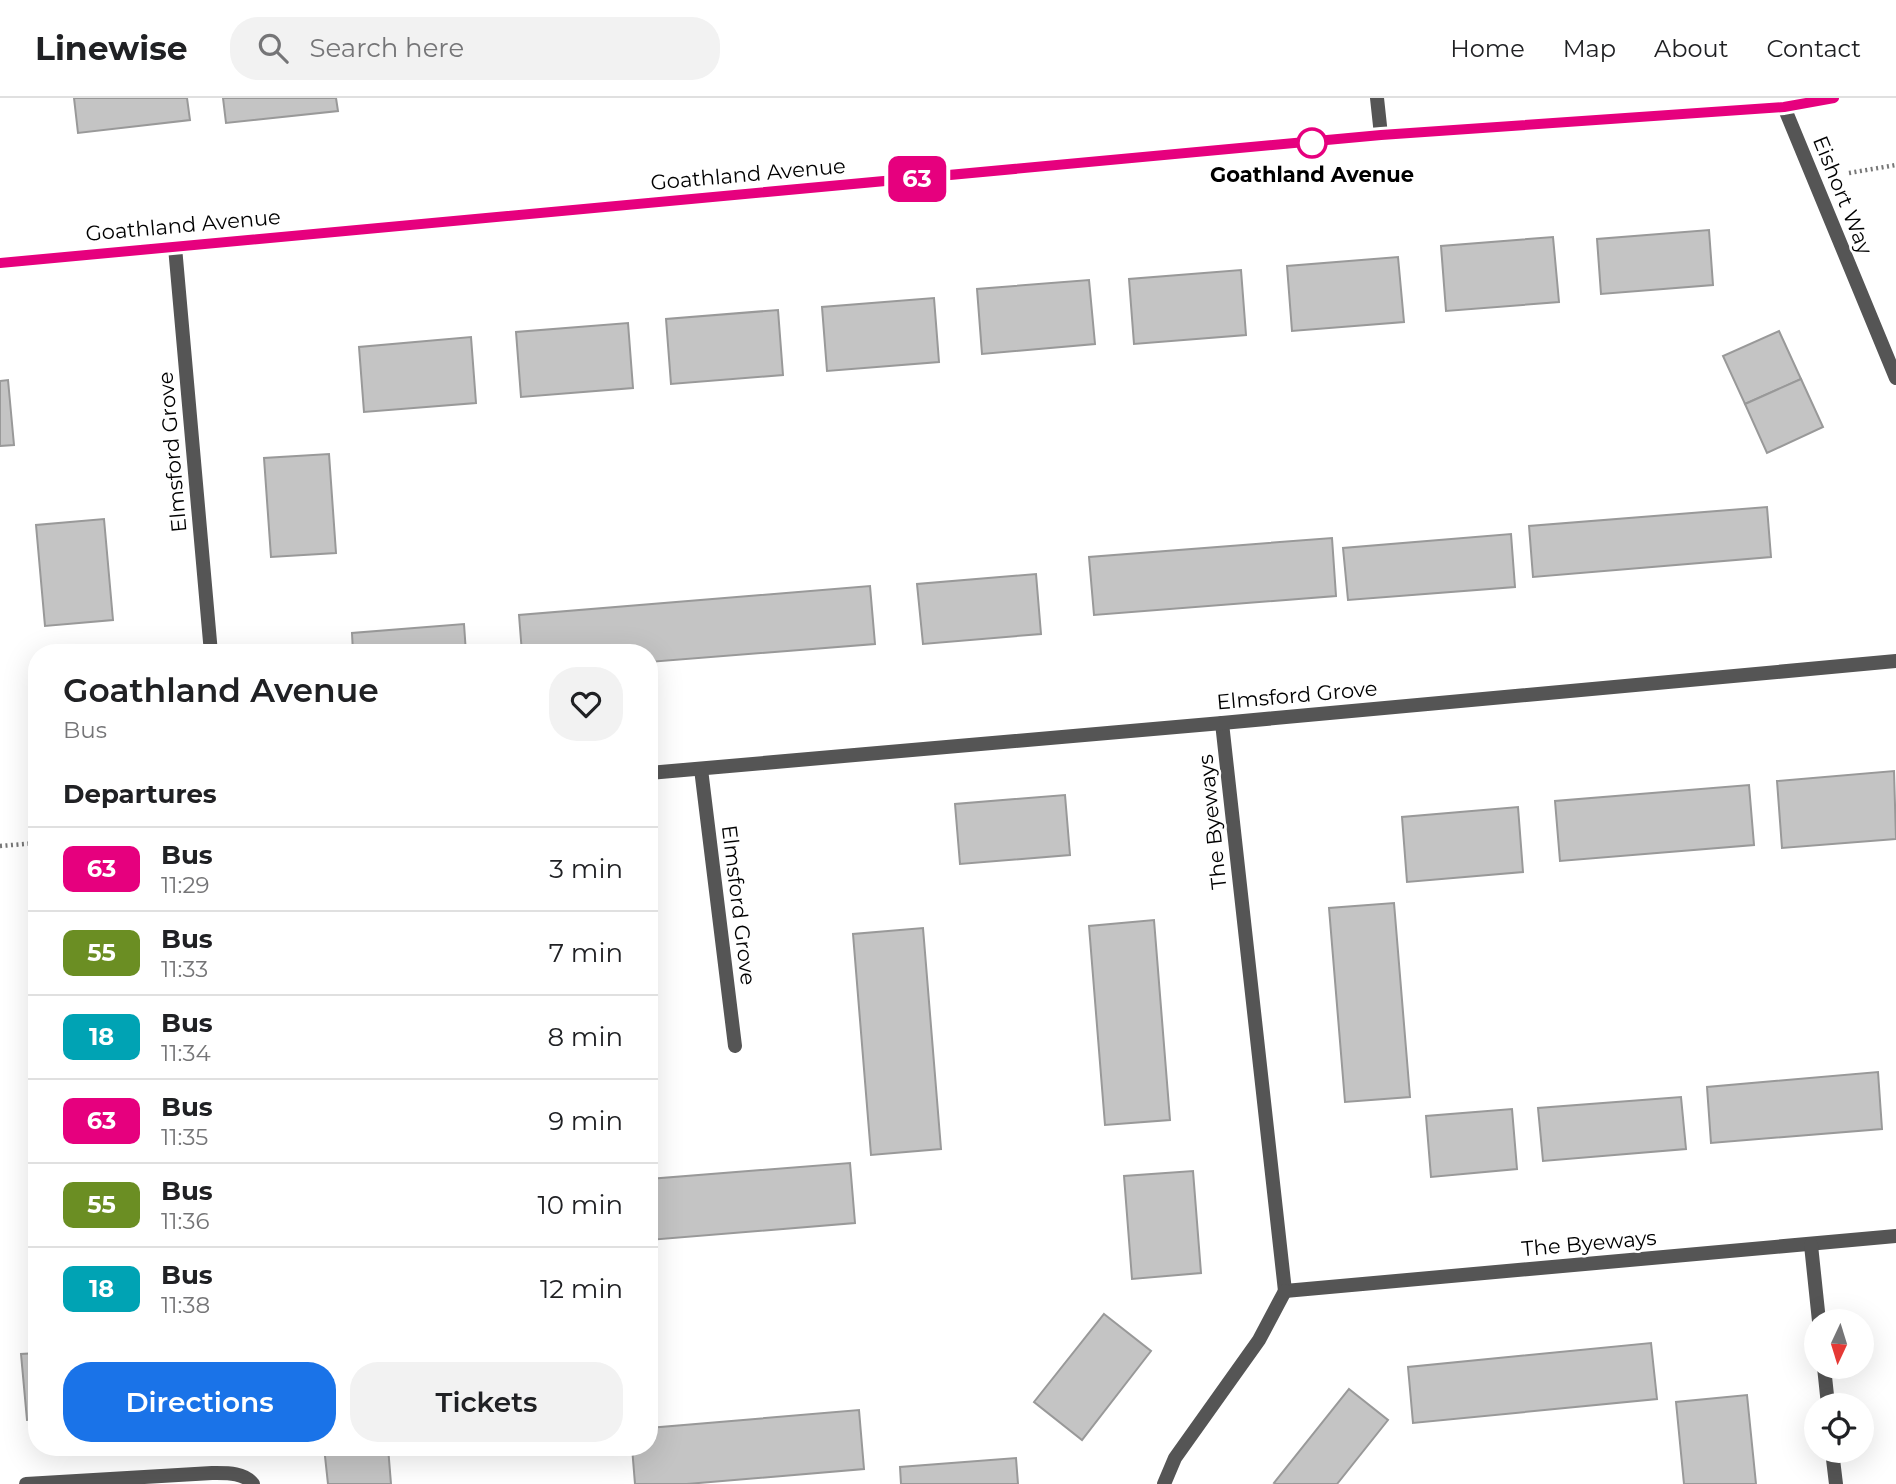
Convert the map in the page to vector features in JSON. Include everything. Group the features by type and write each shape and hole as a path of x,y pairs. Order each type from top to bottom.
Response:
{"street":[{"path":"1377,98 1381,135"},
{"name":"Goathland Avenue","path":"0,263 1381,135 1784,107 1834,98"},
{"name":"Eishort Way","path":"1784,107 1896,377"},
{"name":"Elmsford Grove","path":"175,247 210,644"},
{"name":"Elmsford Grove","path":"658,772 1896,661"},
{"name":"The Byeways","path":"1222,723 1285,1291 1896,1236"},
{"name":"Elmsford Grove","path":"701,769 735,1046"},
{"path":"1811,1245 1818,1309"},
{"path":"1164,1484 1174,1458 1259,1340 1285,1291"},
{"path":"1833,1463 1836,1484"},
{"path":"26,1484 212,1473 235,1474 249,1479 253,1484"}],"path":[{"path":"1814,180 1896,165"},
{"path":"0,846 28,844"}],"building":[{"path":"74,98 187,98 190,120 78,133"},
{"path":"223,98 336,98 338,111 226,123"},
{"path":"1709,230 1713,285 1601,294 1597,239"},
{"path":"1553,237 1559,302 1446,311 1441,246"},
{"path":"1398,257 1404,322 1292,331 1287,266"},
{"path":"1241,270 1246,335 1134,344 1129,279"},
{"path":"1089,280 1095,344 982,354 977,289"},
{"path":"934,298 939,362 827,371 822,307"},
{"path":"778,310 783,375 671,384 666,319"},
{"path":"628,323 633,388 521,397 516,332"},
{"path":"1779,331 1801,379 1745,404 1723,356"},
{"path":"471,337 476,403 364,412 359,347"},
{"path":"1801,379 1823,427 1767,453 1745,404"},
{"path":"8,380 14,445 0,446 0,381"},
{"path":"329,454 336,553 271,557 264,458"},
{"path":"1767,507 1771,557 1533,577 1529,526"},
{"path":"104,519 113,620 45,626 36,525"},
{"path":"1511,534 1515,587 1348,600 1343,548"},
{"path":"1332,538 1336,596 1094,615 1089,557"},
{"path":"1036,574 1041,634 923,644 917,584"},
{"path":"870,586 875,644 658,661 658,644 521,644 519,615"},
{"path":"464,624 465,644 353,644 352,633"},
{"path":"1894,771 1896,839 1782,848 1777,781"},
{"path":"1749,785 1754,845 1560,861 1555,801"},
{"path":"1065,795 1070,855 960,864 955,804"},
{"path":"1518,807 1523,872 1407,882 1402,817"},
{"path":"1394,903 1410,1097 1345,1102 1329,908"},
{"path":"1154,920 1170,1120 1105,1125 1089,926"},
{"path":"923,928 941,1149 871,1155 853,934"},
{"path":"1878,1072 1882,1129 1711,1143 1707,1087"},
{"path":"1681,1097 1686,1149 1543,1161 1538,1108"},
{"path":"1512,1109 1517,1169 1431,1177 1426,1116"},
{"path":"850,1163 855,1223 658,1239 658,1178"},
{"path":"1193,1171 1201,1273 1132,1279 1124,1176"},
{"path":"1104,1314 1151,1351 1082,1440 1034,1402"},
{"path":"1651,1343 1657,1399 1413,1423 1408,1367"},
{"path":"21,1354 28,1354 27,1420"},
{"path":"1349,1389 1388,1420 1337,1484 1274,1483"},
{"path":"1747,1395 1756,1484 1684,1484 1676,1402"},
{"path":"859,1410 864,1469 687,1484 635,1484 633,1456 658,1456 658,1427"},
{"path":"325,1456 389,1456 391,1484 328,1484"},
{"path":"1016,1458 1018,1484 901,1484 900,1467"}],"bus line":[{"name":"63","path":"0,263 1381,135 1784,107 1834,98"}],"place":[{"name":"Goathland Avenue","path":"1312,143"}]}
